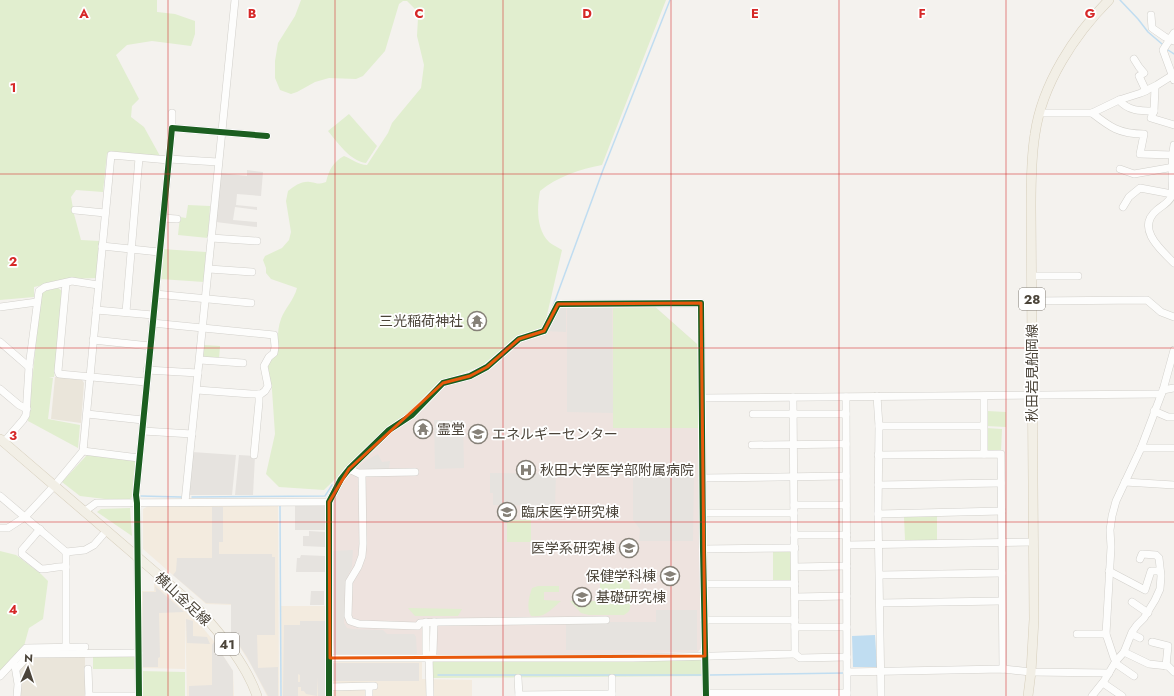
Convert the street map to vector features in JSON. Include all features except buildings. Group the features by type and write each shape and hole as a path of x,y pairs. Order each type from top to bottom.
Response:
{"main road":[{"name":"秋田岩見船岡線","path":"1028,696 1034,619 1032,166 1035,132 1050,85 1069,48 1088,23 1110,0"},
{"name":"横山金足線","path":"2,440 139,559 187,598 208,620 242,667 257,696"}],"street":[{"path":"185,502 206,298 220,131 235,0"},
{"path":"1040,114 1092,113 1119,100 1146,91 1173,78 1163,50 1172,37 1152,28 1151,14"},
{"path":"1134,59 1144,73 1139,76 1146,91"},
{"path":"1155,87 1154,111 1151,118 1174,125"},
{"path":"1119,100 1124,106 1136,111 1154,111"},
{"path":"88,669 89,696 140,696 138,503 136,495 143,431 147,370 172,128 172,113"},
{"path":"1092,113 1106,125 1120,131 1126,133 1144,134 1140,154 1173,156"},
{"path":"172,128 267,136"},
{"path":"1174,145 1172,194 1169,201 1152,215 1148,227 1150,235 1155,243 1174,263"},
{"path":"0,528 8,528 25,518 83,451 111,155 218,162"},
{"path":"126,312 139,158"},
{"path":"1120,169 1134,174 1173,167"},
{"path":"1123,207 1129,197 1140,188 1172,194"},
{"path":"75,210 105,213"},
{"path":"163,218 177,219"},
{"path":"211,238 256,241"},
{"path":"102,246 159,252"},
{"path":"208,269 252,272"},
{"path":"1032,276 1078,276"},
{"path":"2,440 23,420 27,409 30,367 39,291 45,287 72,281 98,285"},
{"path":"66,283 58,371 60,374 146,382"},
{"path":"155,294 251,303"},
{"path":"1032,301 1147,300 1161,312 1174,317"},
{"path":"0,307 38,302"},
{"path":"329,696 330,502 341,479 349,469 389,430 412,415 443,383 471,376 492,363 519,339 544,330 558,304 701,303 702,478 706,695 847,694 846,397"},
{"path":"96,310 153,315"},
{"path":"152,323 274,335 274,353 264,366 268,386 265,391 259,394 197,390"},
{"path":"93,340 150,346"},
{"path":"0,342 30,367"},
{"path":"1134,676 1115,662 1106,634 1111,547 1110,530 1116,501 1141,448 1162,392 1174,350"},
{"path":"200,360 243,364"},
{"path":"147,370 198,373"},
{"path":"702,398 1032,395 1162,392 1174,388"},
{"path":"0,389 19,405 27,409"},
{"path":"254,455 259,394"},
{"path":"877,396 881,696"},
{"path":"984,396 984,454"},
{"path":"794,397 795,654"},
{"path":"1154,411 1168,417 1174,417"},
{"path":"87,414 143,420"},
{"path":"753,414 846,414"},
{"path":"878,426 983,426"},
{"path":"143,431 192,434"},
{"path":"752,445 846,444"},
{"path":"1141,448 1174,448"},
{"path":"83,451 139,458"},
{"path":"878,455 1001,454 1001,601 1003,669"},
{"path":"349,469 359,473 415,472"},
{"path":"359,473 362,475 363,544 362,556 358,567 349,582 348,616 350,621 359,624 418,626 420,623 426,622 606,620"},
{"path":"702,478 846,476"},
{"path":"1125,482 1174,485"},
{"path":"878,485 1001,483"},
{"path":"0,496 66,552 85,550 94,545 107,530"},
{"path":"85,511 96,503 330,502"},
{"path":"794,505 846,505"},
{"path":"878,514 1002,511"},
{"path":"703,513 794,513"},
{"path":"40,530 22,550 22,554 41,569 48,569 56,566 66,567"},
{"path":"794,535 846,535"},
{"path":"847,546 1034,542"},
{"path":"703,549 794,548"},
{"path":"66,552 66,647"},
{"path":"1092,696 1103,683 1115,662 1124,652 1137,625 1148,613 1160,589 1161,576 1159,558 1156,555 1142,554 1140,559"},
{"path":"795,567 847,566"},
{"path":"1109,571 1145,590 1151,571 1160,571"},
{"path":"880,575 1002,573"},
{"path":"704,584 795,584"},
{"path":"795,597 847,596"},
{"path":"880,603 1001,601"},
{"path":"1132,602 1148,613"},
{"path":"704,620 847,627"},
{"path":"426,622 426,654 429,657 430,696"},
{"path":"429,657 433,653 434,622"},
{"path":"1077,634 1106,634"},
{"path":"1132,634 1140,638"},
{"path":"1152,642 1168,646 1166,666"},
{"path":"17,696 18,684 15,666 26,648 85,647"},
{"path":"1124,652 1149,664 1166,666 1174,672"},
{"path":"0,676 30,654 139,653"},
{"path":"330,658 633,658 795,654 800,658 847,657"},
{"path":"847,672 1003,669 1031,672 1109,673"},
{"path":"518,678 519,695 612,695 612,678"},
{"path":"1103,683 1122,696"},
{"path":"329,687 372,686 369,696"}],"highlighted area":[{"path":"701,303 705,656 330,658 329,502 349,469 443,383 470,376 487,367 519,339 544,331 558,304"}],"shaded area":[{"path":"247,170 263,172 261,196 237,194 236,205 257,207 257,210 235,207 233,220 257,222 257,227 216,222 220,173 247,176"},
{"name":"秋田大学医学部附属病院","path":"558,304 654,306 698,345 701,648 698,652 569,655 334,655 332,630 332,502 342,482 362,457 392,425 443,383 483,369 519,339 544,331"},
{"path":"558,304 566,304 566,332 544,331"},
{"path":"612,305 613,413 567,412 567,306"},
{"path":"55,377 82,380 84,383 81,423 51,419"},
{"path":"434,420 463,420 464,468 435,469"},
{"path":"192,452 236,455 232,495 188,495"},
{"path":"378,454 382,462 390,461 389,469 358,469 367,460"},
{"path":"239,455 255,456 253,495 235,495"},
{"path":"694,472 693,541 639,541 640,529 633,520 633,473"},
{"path":"490,473 556,474 555,506 493,505 493,493 490,493"},
{"path":"295,504 322,504 325,506 325,530 295,530"},
{"path":"278,505 279,696 267,696 251,665 231,633 231,605 206,604 143,549 143,509 148,506"},
{"path":"212,507 223,507 223,542 219,542 219,554 272,554 272,557 275,557 275,635 257,635 258,668 278,667 278,696 268,696 247,657 231,633 231,604 206,603 173,575 176,571 177,558 212,558"},
{"path":"309,531 325,532 325,547 303,546 303,536 309,536"},
{"path":"353,550 352,567 345,581 344,623 347,628 383,630 387,634 414,634 416,637 417,655 338,656 334,651 333,551"},
{"path":"301,555 325,556 325,572 296,572 297,558 300,558"},
{"path":"154,583 185,610 185,669 142,668 141,591 154,591"},
{"path":"155,586 184,612 159,613 160,657 158,658 158,667 143,667 143,592 156,592"},
{"path":"311,591 324,591 324,605 310,605"},
{"path":"281,606 326,606 326,696 282,696"},
{"path":"656,610 697,610 697,650 566,650 566,622 656,622"},
{"path":"185,611 213,640 233,671 234,696 187,696"},
{"path":"186,619 193,621 193,636 207,637 210,644 187,643"},
{"path":"300,621 326,621 326,696 318,696 318,677 317,696 306,694 304,691 301,691 301,687 298,687 298,696 283,696 284,625 300,625","holes":["298,674 300,675 300,682 298,682"]},
{"path":"214,642 233,671 233,696 189,696 189,686 212,685 212,645"},
{"path":"30,656 85,656 85,696 20,696 18,669"},
{"path":"422,661 422,679 472,680 472,696 331,696 331,662"},
{"path":"331,663 419,663 419,681 331,681"}],"green space":[{"path":"0,0 157,0 157,12 175,14 195,21 195,34 191,46 152,41 127,45 116,55 139,99 132,106 131,117 144,127 160,156 107,153 103,192 76,190 71,197 81,240 100,241 96,278 70,279 34,287 34,297 0,300"},
{"path":"301,0 666,0 602,165 569,174 540,191 538,218 542,231 549,242 562,250 544,328 512,342 481,366 444,380 413,409 392,425 324,490 279,487 266,474 275,434 272,390 268,367 270,359 278,352 278,331 281,319 297,288 271,279 266,273 263,260 265,256 282,248 289,240 291,232 286,201 288,191 304,182 319,184 326,182 332,167 344,156 358,163 367,165 388,133 392,123 421,88 424,65 417,36 418,18 415,9 407,1 403,1 399,4 385,51 363,76 356,79 329,78 315,82 291,94 280,90 275,78 275,61 278,43 295,16"},
{"path":"349,114 377,146 366,163 360,162 350,155 340,146 328,131"},
{"path":"188,205 210,206 208,238 178,235 180,217 186,218"},
{"path":"162,249 206,252 204,282 160,279"},
{"path":"58,288 62,291 60,328 54,377 49,377 53,378 48,419 80,425 78,448 28,421 41,294 45,291"},
{"path":"613,305 654,306 698,345 699,428 613,428"},
{"path":"203,345 220,346 219,359 205,358 203,355"},
{"path":"987,411 1006,412 1006,427 986,426"},
{"path":"986,428 1002,429 1001,452 986,449"},
{"path":"87,455 134,460 137,463 133,496 129,500 80,496 62,482"},
{"path":"130,508 132,536 97,512 101,509"},
{"path":"937,516 937,540 905,540 904,517"},
{"path":"507,520 531,520 531,542 507,542"},
{"path":"795,548 795,584 773,584 773,549"},
{"path":"0,551 16,555 48,581 43,619 29,628 24,646 0,673"},
{"path":"600,579 628,579 631,602 630,609 627,613 624,615 589,615 581,613 570,601 621,601 621,591 600,591"},
{"path":"538,586 559,586 559,592 544,592 544,600 561,601 541,616 531,616 529,613 528,602 532,588"},
{"path":"408,608 462,609 458,616 415,616"},
{"path":"93,655 136,655 136,669 93,669"},
{"path":"705,656 706,676 433,678 433,660"},
{"path":"139,671 185,672 185,696 139,696"}],"water":[{"path":"875,635 877,667 853,667 852,636"}],"waterway":[{"path":"553,306 603,170 670,0"},
{"path":"1120,0 1148,32 1162,44"},
{"path":"1168,50 1174,54"},
{"path":"192,497 325,496 332,485"},
{"path":"141,496 181,497"},
{"path":"280,506 281,696"},
{"path":"710,675 845,673"},
{"path":"438,675 704,675"}],"cycle path":[{"path":"139,696 136,495 172,128 267,136"},
{"path":"329,696 329,502 341,479 349,469 389,430 412,415 443,383 470,376 487,367 519,339 544,331 558,304 701,303 706,696"}],"place":[{"name":"三光稲荷神社","path":"477,321"},
{"name":"霊堂","path":"423,429"},
{"name":"エネルギーセンター","path":"478,434"},
{"name":"秋田大学医学部附属病院","path":"526,470"},
{"name":"臨床医学研究棟","path":"507,512"},
{"name":"医学系研究棟","path":"629,548"},
{"name":"保健学科棟","path":"670,576"},
{"name":"基礎研究棟","path":"582,597"}]}
